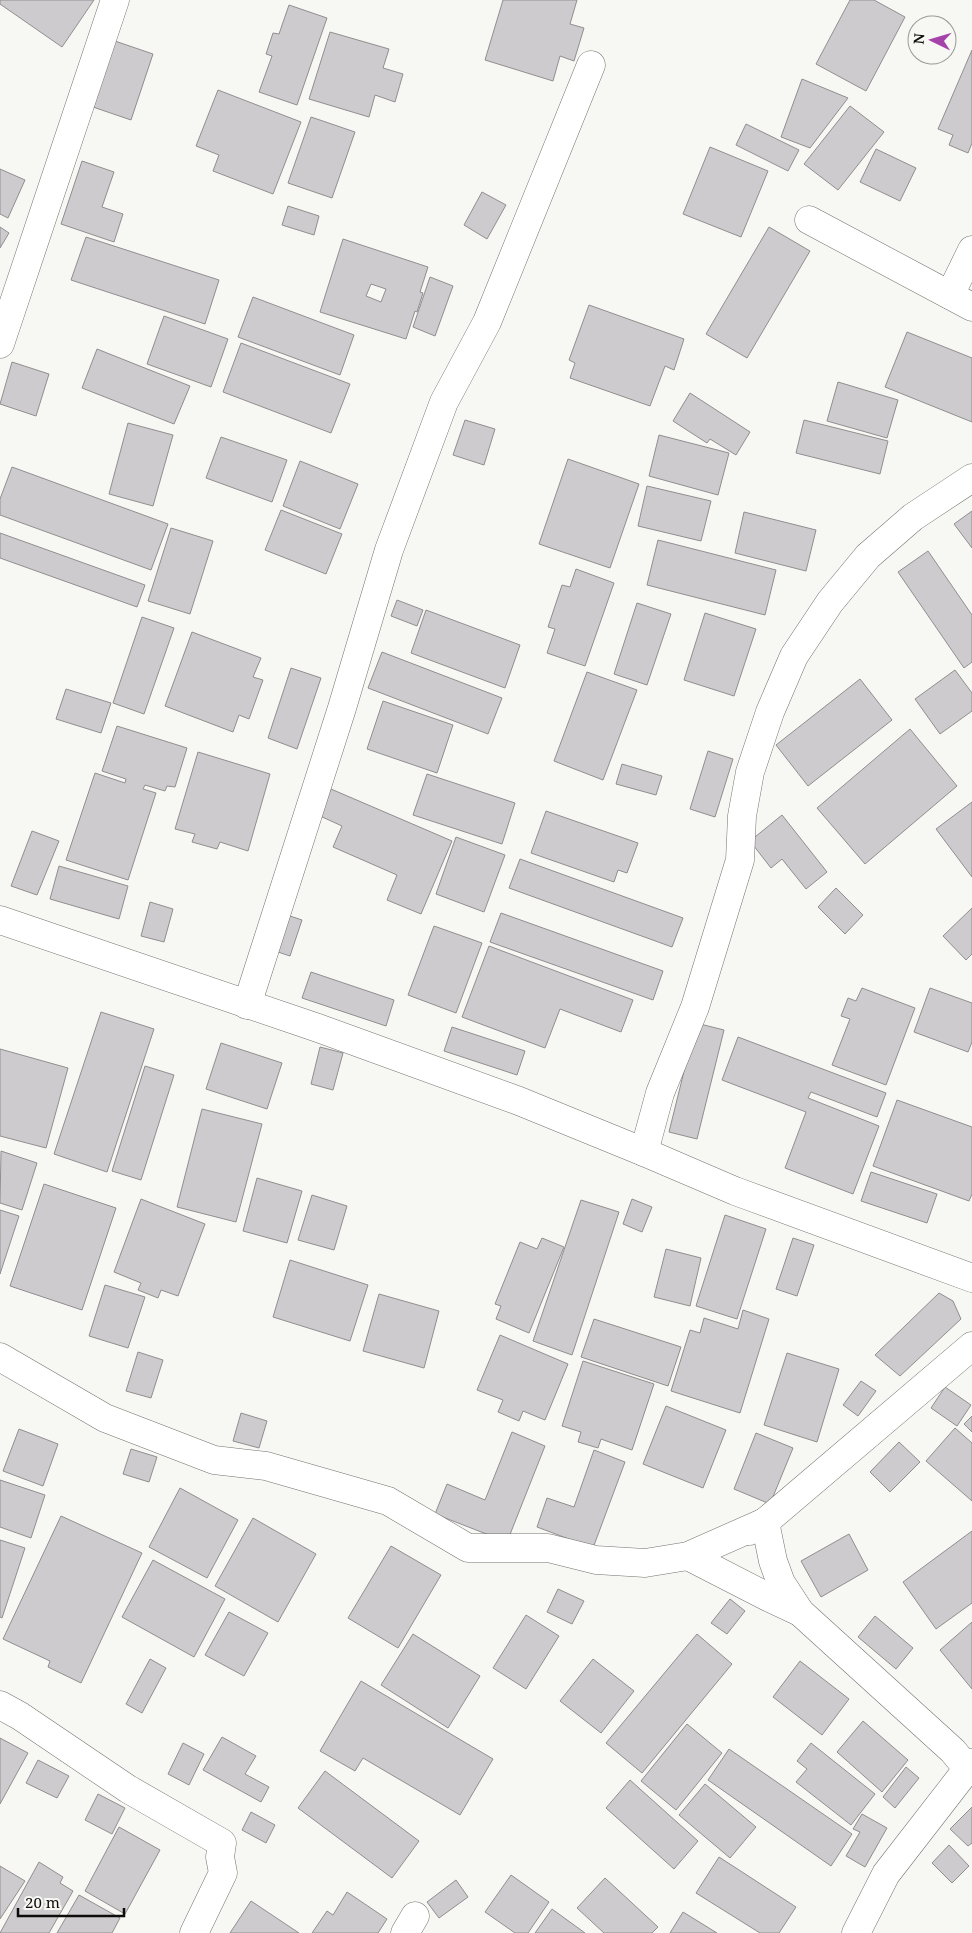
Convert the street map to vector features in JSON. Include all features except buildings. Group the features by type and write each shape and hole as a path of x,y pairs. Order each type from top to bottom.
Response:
{"street":[{"path":"0,344 115,0"},
{"path":"247,1004 342,708 389,550 444,402 487,322 592,65"},
{"path":"809,220 961,301 972,250"},
{"path":"644,1152 660,1093 695,1007 740,860 742,816 750,772 770,712 794,656 830,602 868,556 913,516 972,478"},
{"path":"0,920 318,1028 518,1101 736,1191 972,1278"},
{"path":"0,1357 105,1418 214,1460 266,1466 388,1501 468,1548 548,1548 596,1560 645,1563 688,1556 725,1543 765,1522 972,1346"},
{"path":"765,1522 773,1561 781,1583 800,1612 970,1766 886,1874 856,1933"},
{"path":"688,1556 800,1612"},
{"path":"0,1705 20,1716 128,1789 222,1843 220,1857 222,1874 194,1933"}]}
